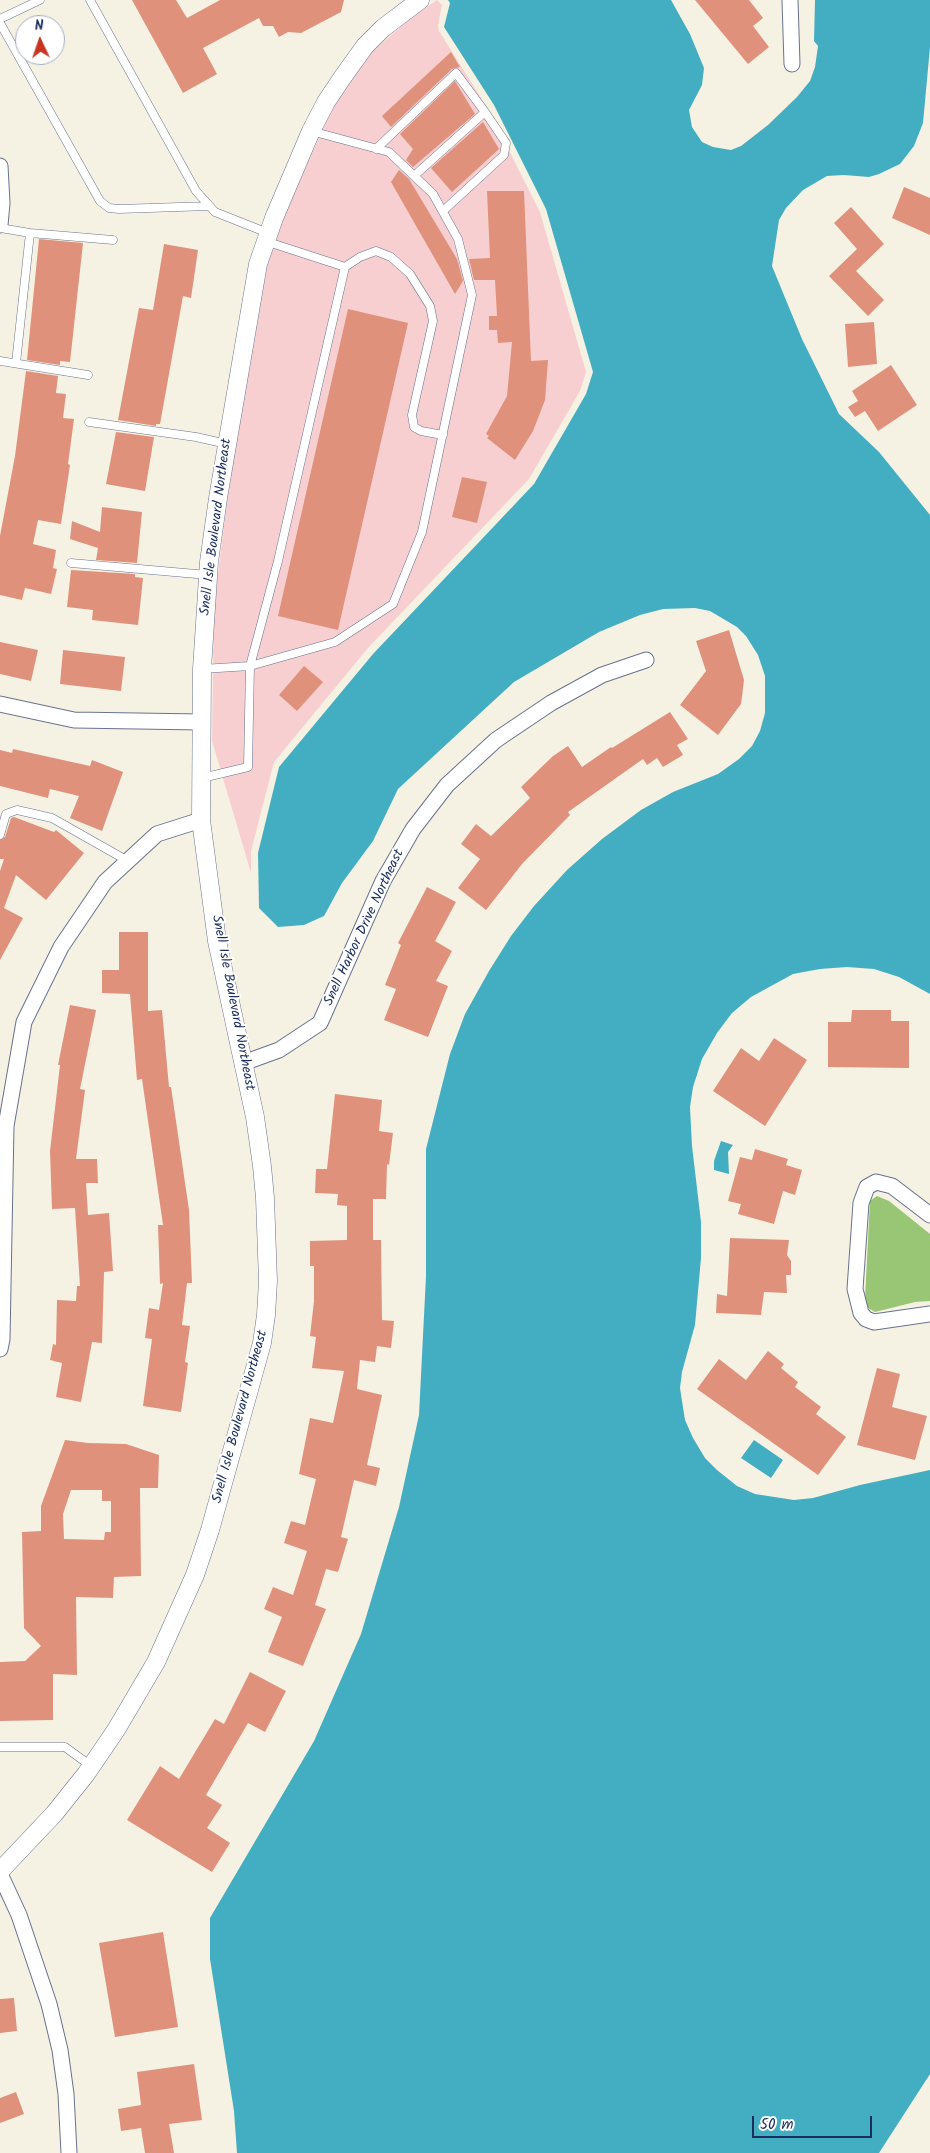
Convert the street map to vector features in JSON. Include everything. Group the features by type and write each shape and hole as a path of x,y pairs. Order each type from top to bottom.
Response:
{"street":[{"name":"Snell Isle Boulevard Northeast","path":"0,1873 54,1814 91,1766 116,1730 156,1662 195,1575 224,1487 262,1344 268,1281 266,1198 255,1117 217,941 202,820 202,669 208,575 227,444 258,264 267,237 311,131 326,102 365,46 383,28 420,0"},
{"path":"790,0 792,64"},
{"path":"0,166 2,203 0,227"},
{"name":"Snell Harbor Drive Northeast","path":"243,1063 280,1050 320,1023 384,881 413,829 447,785 496,740 550,703 602,675 646,660"},
{"path":"0,704 74,720 201,722"},
{"path":"0,1350 2,1339 6,1126 24,1022 62,947 105,882 157,834 202,820"},
{"path":"930,1216 892,1186 876,1182 867,1187 861,1203 855,1289 861,1313 866,1319 874,1322 930,1314"},
{"path":"0,1873 19,1915 49,2004 60,2050 66,2094 69,2153"}],"lane":[{"path":"0,19 40,0"},
{"path":"90,0 196,191 209,206 215,212 267,237 345,267"},
{"path":"0,23 100,201 109,208 119,209 209,206"},
{"path":"376,149 456,74 506,143 504,155 442,211"},
{"path":"414,176 485,112"},
{"path":"202,669 250,666 335,642 393,604 422,532 472,295 458,238 433,194 389,152 311,131"},
{"path":"0,227 30,233 113,240"},
{"path":"16,363 30,233"},
{"path":"201,778 248,767 250,666 278,561 345,267 360,257 376,251 391,257 410,274 430,306 433,321 412,415 414,427 421,431 443,435"},
{"path":"0,361 88,375"},
{"path":"88,422 196,437 227,444"},
{"path":"71,563 208,575"},
{"path":"0,835 6,814 17,810 52,818 128,860"},
{"path":"0,1747 57,1745 65,1747 91,1766"}],"shaded area":[{"path":"437,0 442,5 438,25 439,31 488,109 540,212 586,372 580,391 529,479 368,648 274,762 251,851 251,873 212,741 214,607 229,485 266,267 281,222 333,107 371,53 409,19"}],"green space":[{"path":"877,1196 889,1201 930,1234 930,1301 915,1302 875,1312 868,1308 865,1298 870,1201"}],"water":[{"path":"448,0 671,0 690,34 704,68 702,85 689,110 692,127 702,142 713,147 731,150 741,146 768,125 797,97 810,81 815,67 818,46 814,41 815,0 930,0 930,47 923,123 914,146 900,164 879,174 869,177 827,176 803,190 786,208 779,220 772,266 802,339 839,414 879,452 930,515 930,994 899,977 874,969 847,967 820,969 793,974 751,997 732,1013 717,1033 702,1059 693,1087 690,1107 692,1146 701,1222 701,1258 695,1325 682,1372 680,1388 685,1420 705,1458 737,1486 755,1494 794,1500 813,1498 860,1485 930,1470 930,2074 879,2153 237,2153 234,2111 210,1959 210,1918 314,1741 361,1634 399,1507 419,1415 426,1276 426,1149 450,1054 465,1014 511,936 534,906 567,870 602,839 641,810 673,792 718,774 739,759 752,746 760,731 765,713 765,676 758,655 746,636 737,627 710,611 695,608 663,609 640,615 599,632 514,682 398,789 373,841 342,883 324,916 304,925 278,927 259,908 258,853 279,767 373,654 534,484 586,394 593,372 546,209 494,105 444,27 450,3"},
{"path":"721,1141 733,1145 728,1152 729,1174 714,1170 714,1161"},
{"path":"754,1440 783,1460 771,1478 741,1458"}],"building":[{"path":"132,0 176,0 187,18 220,0 344,0 341,12 301,33 288,32 279,37 273,26 263,26 259,18 203,48 217,74 183,93"},
{"path":"695,0 749,0 763,18 753,26 769,47 748,64"},
{"path":"451,52 460,67 452,69 391,127 382,116"},
{"path":"455,81 475,114 413,167 406,160 413,149 400,134"},
{"path":"483,122 499,149 452,192 431,168"},
{"path":"399,170 409,179 457,259 463,281 455,294 391,182"},
{"path":"904,187 930,198 930,235 892,218"},
{"path":"487,191 524,191 531,361 548,360 545,400 533,431 515,460 487,438 489,436 486,434 507,396 512,342 498,343 497,330 489,330 489,316 497,316 495,280 474,280 469,259 490,258"},
{"path":"851,207 884,244 856,271 884,300 868,316 829,276 857,249 834,223"},
{"path":"39,239 83,243 70,362 60,361 60,365 27,360"},
{"path":"164,244 198,250 191,298 183,296 160,424 156,424 156,426 118,420 139,308 153,310"},
{"path":"348,309 408,323 338,630 278,616"},
{"path":"874,322 877,364 848,367 845,324"},
{"path":"891,365 917,405 878,431 865,411 855,417 848,407 858,401 852,391"},
{"path":"26,371 58,376 56,393 66,394 63,418 74,419 68,464 70,465 61,524 38,520 33,544 56,550 53,568 57,569 51,594 25,588 22,600 0,595 0,536 15,456"},
{"path":"116,432 154,437 145,491 106,484"},
{"path":"462,477 487,482 477,523 452,517"},
{"path":"102,507 142,512 137,563 96,560 98,548 70,539 72,521 100,532"},
{"path":"71,570 135,574 135,577 143,578 138,625 92,620 93,610 67,607"},
{"path":"729,630 744,680 741,704 718,735 680,705 706,671 696,641"},
{"path":"0,642 38,650 31,681 0,674"},
{"path":"63,650 125,657 121,691 60,684"},
{"path":"304,666 323,682 297,711 279,695"},
{"path":"670,712 688,739 677,745 683,755 663,767 657,758 647,765 643,759 568,812 570,815 522,864 486,910 458,888 480,859 461,844 476,824 491,836 530,798 521,787 553,756 568,746 582,767 611,747"},
{"path":"13,749 90,766 92,760 123,772 102,831 70,818 79,796 50,789 48,798 0,786 0,750 12,753"},
{"path":"14,817 54,832 56,830 84,853 46,900 16,875 4,908 23,918 0,960 0,871 4,859 0,859 0,840 5,837 11,818"},
{"path":"427,887 456,902 435,941 452,951 436,981 448,986 428,1037 384,1020 396,989 385,985 401,945 398,943"},
{"path":"119,932 148,932 148,1011 162,1010 169,1087 171,1087 189,1210 192,1283 187,1283 182,1325 190,1326 185,1362 188,1363 181,1412 143,1406 152,1339 145,1338 149,1308 159,1310 163,1283 160,1284 158,1225 163,1225 142,1079 137,1080 130,994 102,993 102,970 119,970"},
{"path":"70,1005 96,1010 80,1089 85,1090 76,1159 97,1159 98,1183 86,1183 88,1215 109,1213 113,1271 104,1272 102,1343 92,1342 81,1402 56,1397 62,1363 50,1360 53,1344 56,1345 57,1300 76,1301 77,1286 80,1286 75,1208 52,1209 50,1151 60,1065 58,1065"},
{"path":"852,1010 891,1010 891,1021 909,1021 909,1068 828,1067 828,1022 851,1022"},
{"path":"774,1038 807,1060 765,1126 713,1091 741,1048 759,1061"},
{"path":"335,1094 382,1100 379,1131 393,1133 389,1165 387,1164 386,1199 373,1199 373,1240 381,1240 382,1320 394,1321 391,1348 377,1346 375,1362 360,1360 357,1389 382,1395 367,1465 380,1468 376,1486 354,1480 341,1537 348,1539 338,1572 326,1569 315,1605 326,1609 303,1666 268,1652 282,1617 264,1609 273,1587 293,1595 307,1551 284,1543 291,1521 305,1525 316,1479 299,1474 310,1418 333,1423 344,1371 312,1368 316,1337 310,1336 314,1301 314,1266 310,1266 310,1241 347,1240 347,1206 337,1205 338,1194 315,1193 316,1169 327,1169"},
{"path":"755,1149 788,1159 786,1165 802,1170 795,1195 783,1191 774,1224 738,1214 741,1204 728,1201 740,1157 752,1160"},
{"path":"730,1238 789,1240 787,1255 791,1261 791,1275 786,1275 787,1293 764,1292 761,1315 716,1313 717,1294 727,1296"},
{"path":"768,1351 784,1364 781,1368 798,1382 795,1387 821,1407 816,1414 846,1437 818,1475 697,1389 719,1359 746,1380"},
{"path":"877,1368 900,1374 892,1407 927,1416 915,1460 857,1445"},
{"path":"65,1440 126,1444 159,1455 158,1488 140,1488 141,1576 114,1577 113,1598 76,1597 77,1675 53,1674 53,1720 0,1721 0,1662 25,1661 41,1646 24,1628 22,1532 41,1531 41,1506","holes":["71,1490 102,1490 102,1501 111,1501 111,1532 105,1532 104,1540 64,1539 63,1514"]},
{"path":"250,1672 286,1691 265,1732 248,1723 206,1795 222,1805 207,1828 230,1843 212,1872 127,1820 160,1766 179,1779 215,1719 224,1724"},
{"path":"163,1932 178,2027 115,2037 99,1943"},
{"path":"14,1998 17,2031 0,2033 0,1999"},
{"path":"194,2064 202,2120 169,2124 174,2153 145,2153 141,2128 121,2131 118,2109 141,2105 137,2072"},
{"path":"16,2092 24,2114 0,2123 0,2098"}]}
